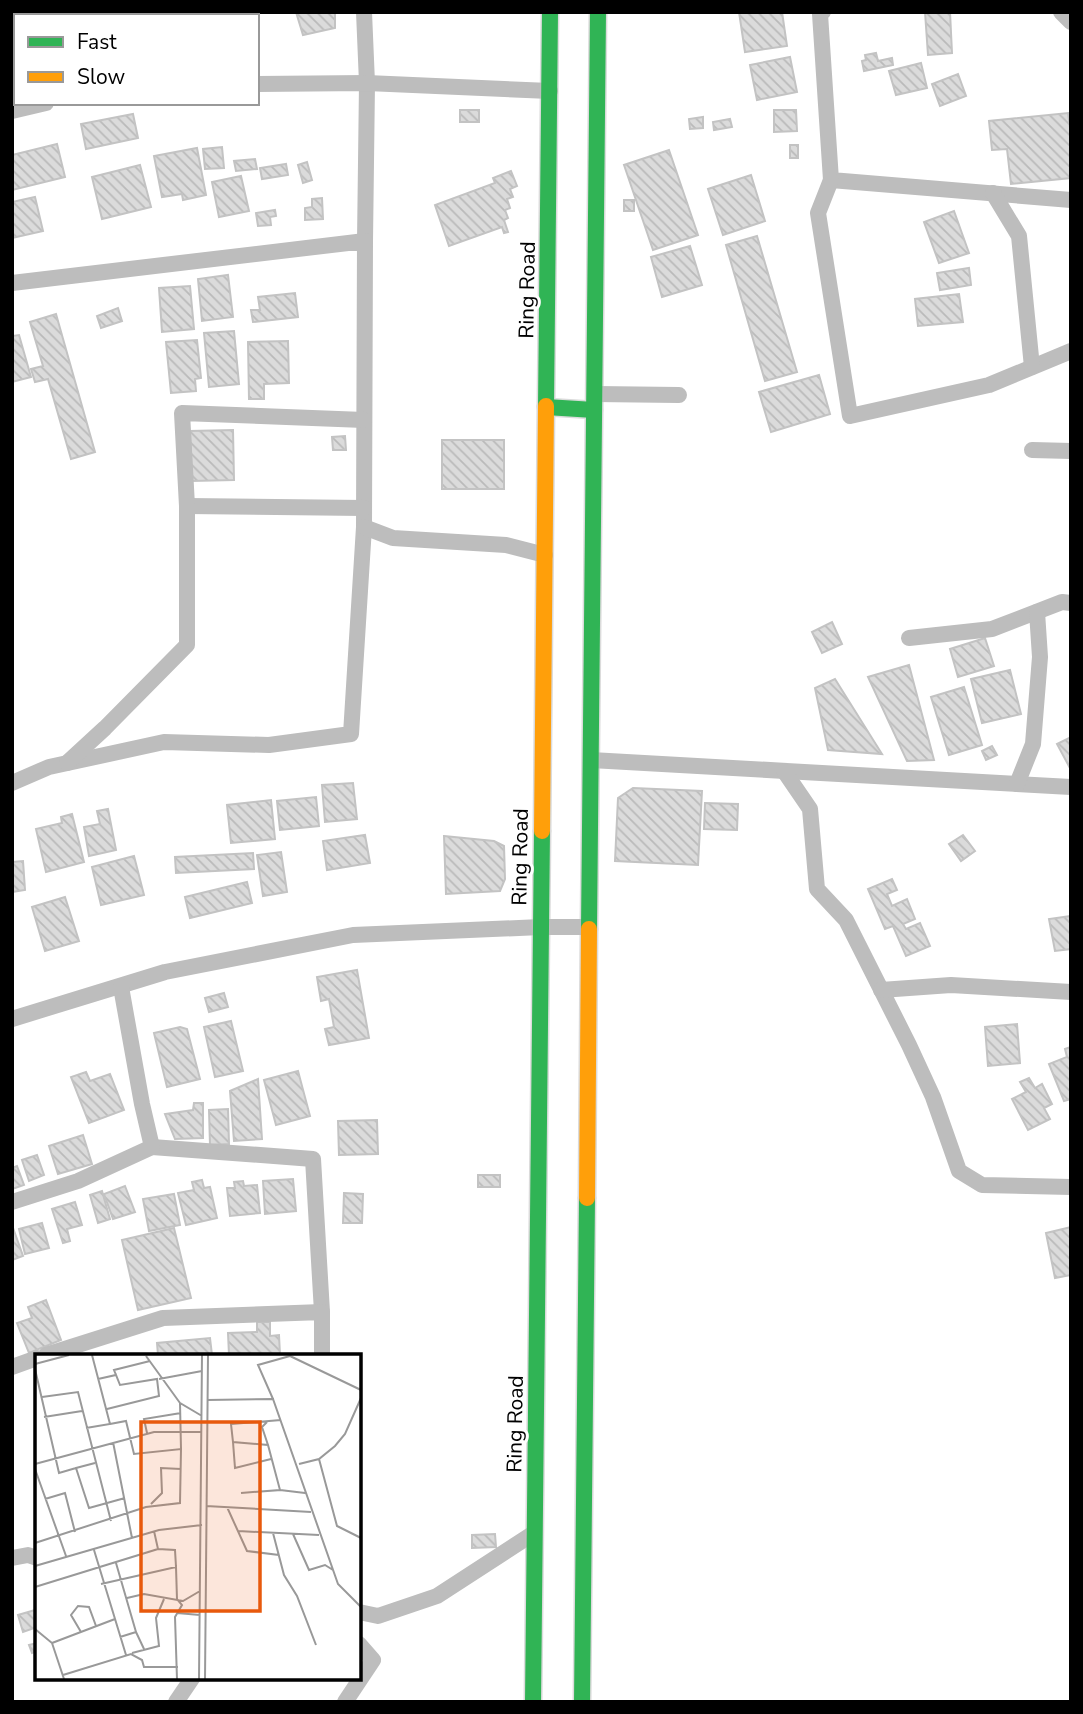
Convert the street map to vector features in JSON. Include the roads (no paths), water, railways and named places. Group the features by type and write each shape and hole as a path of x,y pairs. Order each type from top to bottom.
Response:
{"main road":[{"name":"Ring Road","path":"533,1702 550,12"},
{"path":"582,1702 598,12"},
{"path":"547,407 595,402"}],"street":[{"path":"12,783 49,767 164,742 269,745 351,734 364,527 367,83 364,12"},
{"path":"823,12 820,15 831,180 818,213 850,416 989,385 1071,351"},
{"path":"1060,12 1071,22"},
{"path":"259,83 367,83 550,90"},
{"path":"12,111 38,105"},
{"path":"831,180 1071,200"},
{"path":"993,193 1018,236 1032,367"},
{"path":"12,283 365,241"},
{"path":"595,402 679,395"},
{"path":"67,763 187,645 187,506 182,413 364,421"},
{"path":"1032,450 1071,451"},
{"path":"187,506 364,508"},
{"path":"364,527 393,538 506,545 545,555"},
{"path":"909,638 992,629 1062,602 1071,603"},
{"path":"1017,784 1033,744 1040,657 1037,612"},
{"path":"591,760 1071,787"},
{"path":"784,771 810,809 817,889 846,920 933,1097 959,1171 982,1185 1071,1187"},
{"path":"12,1018 165,972 353,936 589,927"},
{"path":"881,990 951,985 1071,992"},
{"path":"121,987 152,1147"},
{"path":"12,1202 78,1181 152,1147 313,1159 322,1354"},
{"path":"49,1354 163,1318 322,1312"},
{"path":"12,1367 35,1360"},
{"path":"360,1612 378,1616 437,1596 534,1533"},
{"path":"12,1559 28,1555 35,1557"},
{"path":"345,1702 373,1660 360,1645"},
{"path":"176,1702 192,1679"}]}
